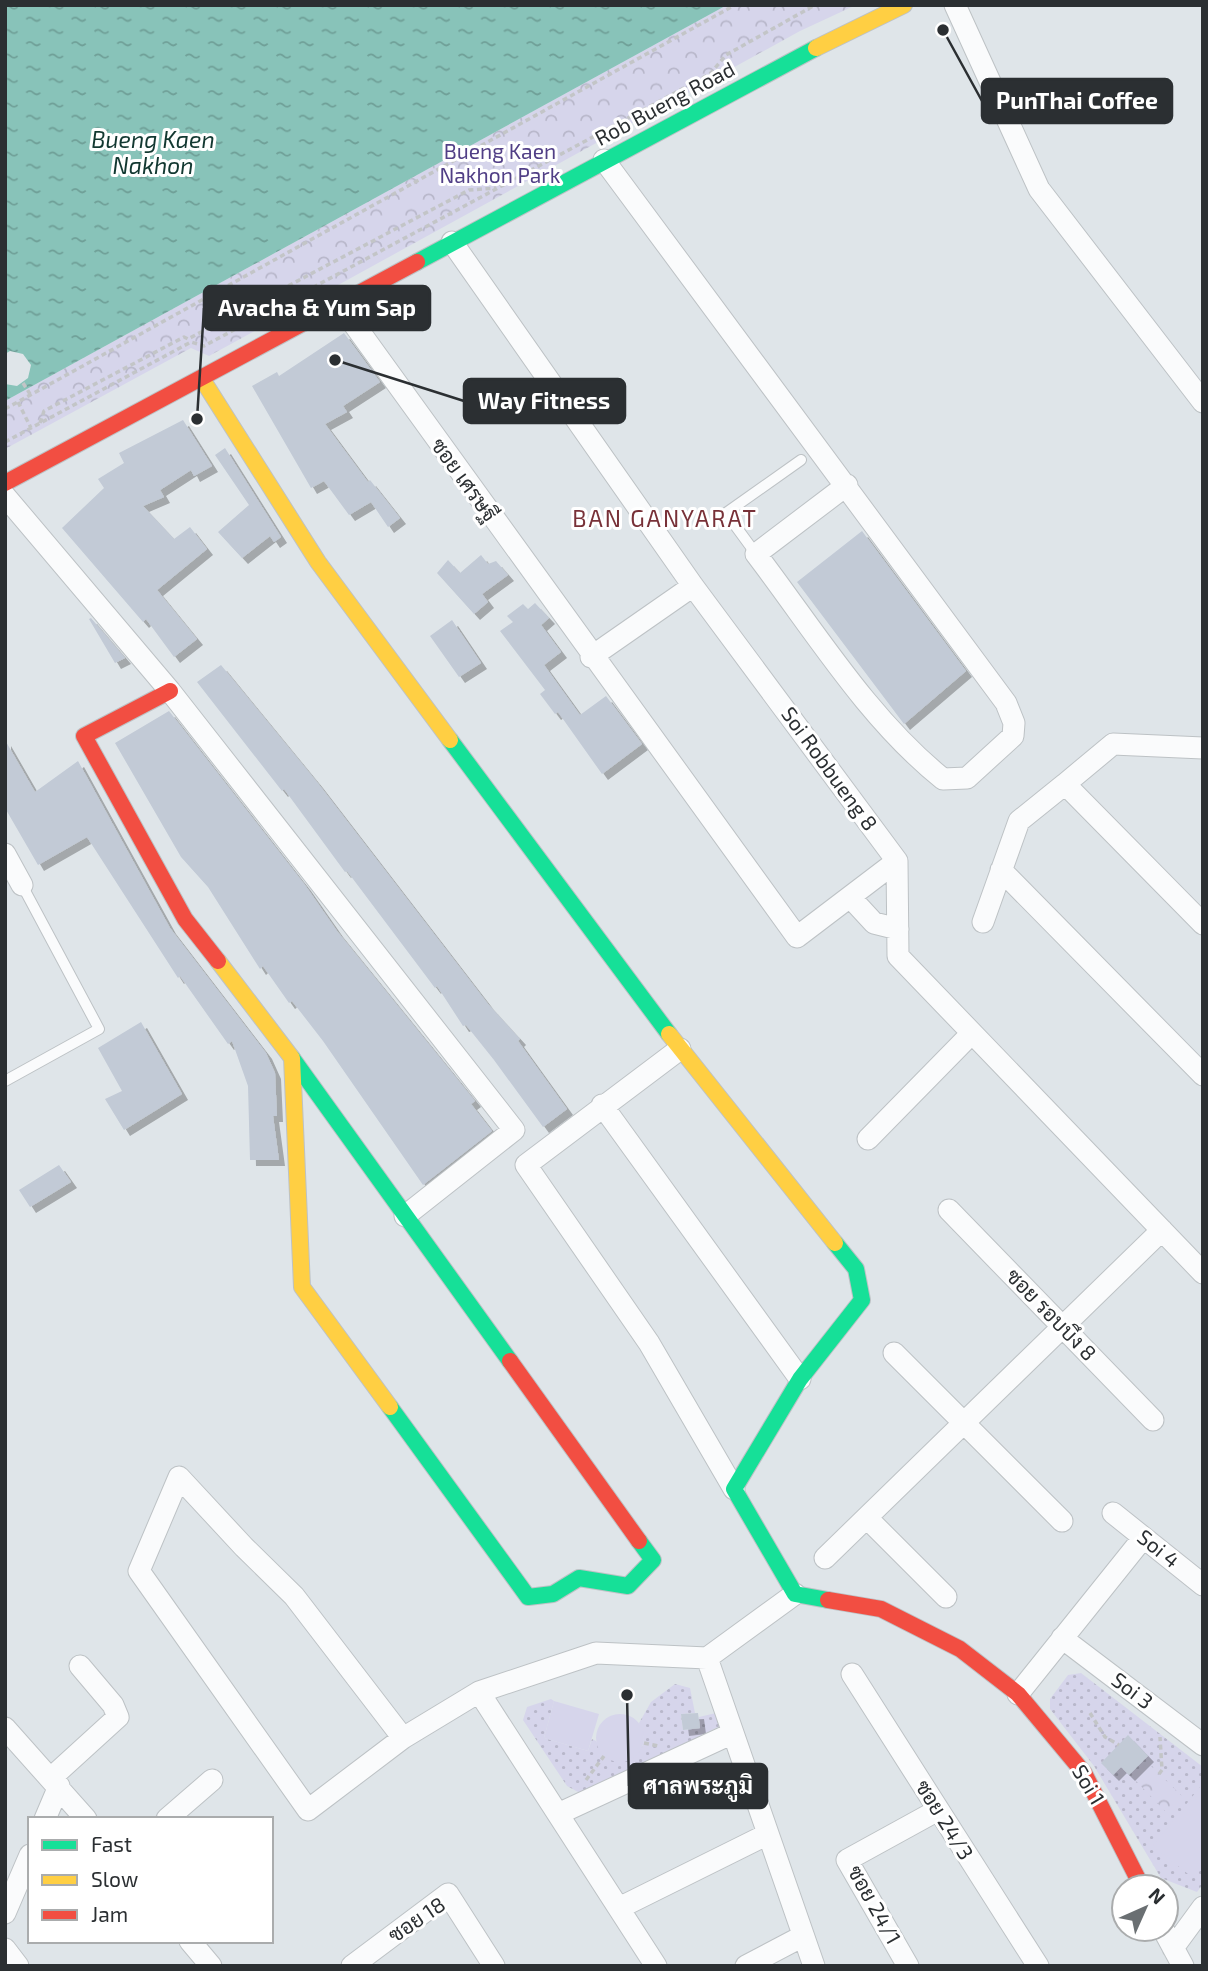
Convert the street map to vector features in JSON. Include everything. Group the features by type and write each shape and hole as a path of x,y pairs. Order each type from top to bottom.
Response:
{"street":[{"name":"Rob Bueng Road","path":"5,483 604,160 813,49 904,5"},
{"path":"955,5 1039,189 1198,389"},
{"path":"604,160 848,485 1011,712 1013,736 967,778 943,779 915,757 872,707 756,554 848,485"},
{"name":"Soi Robbueng 8","path":"452,242 693,586 897,861"},
{"name":"ซอย เศรษฐี","path":"338,303 591,657 797,937 850,897"},
{"path":"202,379 317,562 680,1049 856,1269 862,1300 800,1379 734,1489"},
{"path":"5,496 170,691 514,1130 405,1216"},
{"path":"591,657 693,586"},
{"path":"170,691 84,736 185,919 292,1058 653,1560 628,1586 579,1578 553,1594 528,1597 302,1287 292,1058"},
{"path":"984,922 1019,821 1113,744 1203,748"},
{"path":"1065,784 1203,925"},
{"path":"5,855 22,885"},
{"path":"897,861 850,897 874,923 898,929"},
{"path":"897,861 898,956 1203,1273"},
{"path":"1001,870 1203,1075"},
{"path":"868,1139 972,1033"},
{"path":"403,1738 294,1596 179,1477 139,1571 308,1810 403,1738 479,1692 596,1653 707,1658 795,1594 649,1343 526,1165 680,1049"},
{"path":"603,1105 800,1379"},
{"name":"ซอย รอบบึง 8","path":"949,1210 1153,1420"},
{"path":"825,1558 1162,1230"},
{"path":"894,1353 1062,1521"},
{"name":"Soi 4","path":"1113,1513 1203,1585"},
{"path":"867,1518 946,1597"},
{"path":"1018,1694 1143,1538"},
{"name":"Soi 1","path":"795,1594 881,1609 960,1649 1018,1694 1084,1773 1135,1873"},
{"name":"Soi 3","path":"1062,1638 1203,1745"},
{"path":"707,1658 814,1966"},
{"path":"46,1817 55,1782 118,1717 113,1705 80,1666"},
{"name":"ซอย 24/3","path":"852,1674 1038,1966"},
{"path":"479,1692 656,1966"},
{"path":"5,1728 84,1817"},
{"path":"558,1814 733,1732"},
{"path":"169,1817 212,1780"},
{"name":"ซอย 24/1","path":"908,1966 847,1860 938,1810"},
{"path":"619,1908 768,1834"},
{"path":"5,1913 28,1860"},
{"name":"ซอย 18","path":"352,1966 448,1894 494,1966"},
{"path":"1173,1948 1203,1907"},
{"path":"746,1966 803,1936"},
{"path":"192,1943 211,1966"},
{"path":"5,1949 18,1966"}],"lane":[{"path":"756,554 726,513 801,460"},
{"path":"5,1081 99,1029 22,885"}],"path":[{"path":"5,409 734,5"},
{"path":"40,423 44,411 184,337 204,346 710,74 726,55 815,5"},
{"path":"5,442 469,190 498,188"},
{"path":"23,383 30,394"},
{"path":"18,401 31,428"},
{"path":"1090,1713 1105,1737 1119,1745"},
{"path":"1159,1774 1162,1770 1160,1734"}],"green space":[{"name":"Bueng Kaen Nakhon Park","path":"727,5 856,5 800,31 209,356 191,348 5,449 5,401"},
{"path":"1081,1673 1203,1767 1203,1884 1197,1892 1180,1885 1180,1873 1158,1873 1094,1766 1050,1709 1050,1699 1068,1675"},
{"path":"675,1684 690,1688 695,1713 681,1714 683,1730 700,1728 699,1717 716,1713 720,1726 582,1794 567,1786 523,1720 527,1707 551,1699 554,1701 544,1738 588,1751 592,1739 596,1741 604,1756 620,1762 643,1746 644,1738 639,1723 651,1702"},
{"path":"554,1701 599,1714 588,1751 544,1738"},
{"path":"620,1714 637,1721 644,1738 637,1755 620,1762 603,1755 596,1738 603,1721"},
{"path":"1149,1764 1183,1797 1167,1813 1134,1779"},
{"path":"1203,1783 1203,1866 1193,1878 1153,1846"}],"water":[{"name":"Bueng Kaen Nakhon","path":"5,5 727,5 5,401"}],"pier":[{"path":"10,351 23,354 31,365 28,378 17,386 5,384 5,354"}],"building":[{"path":"344,333 380,382 343,406 347,412 325,424 368,482 370,480 400,518 388,527 371,502 349,515 324,481 311,488 252,386 277,372 279,376"},
{"path":"183,420 212,466 194,476 191,470 160,490 164,497 143,506 174,539 190,527 207,549 157,590 197,639 174,657 146,619 143,622 62,528 104,488 98,479 124,463 119,453"},
{"path":"225,448 281,537 274,542 270,536 242,558 218,532 249,505 215,455"},
{"path":"862,531 966,671 904,724 797,582"},
{"path":"481,555 488,564 496,561 508,575 482,594 488,602 474,614 437,573 448,560 460,573"},
{"path":"535,603 549,618 541,625 561,652 544,665 580,715 606,696 642,744 602,774 558,712 555,714 540,694 545,690 500,631 513,622 507,616 523,604 528,609"},
{"path":"91,618 125,658 115,663 89,619"},
{"path":"452,620 481,663 459,677 430,636"},
{"path":"221,665 317,782 488,1004 520,1039 518,1041 567,1109 543,1127 284,789 282,791 197,682"},
{"path":"169,711 305,885 337,931 475,1101 471,1104 492,1131 423,1185 323,1041 292,1001 289,1003 263,966 260,969 208,887 181,857 115,743"},
{"path":"5,740 35,792 78,761 170,928 266,1053 275,1073 277,1116 273,1116 279,1160 250,1160 248,1086 232,1041 228,1044 180,976 178,978 87,837 38,865 5,808"},
{"path":"141,1022 182,1094 124,1130 105,1099 122,1091 98,1048"},
{"path":"59,1165 71,1182 30,1207 19,1190"},
{"path":"698,1713 700,1728 683,1730 681,1714"},
{"path":"1128,1735 1148,1756 1129,1775 1121,1767 1113,1775 1101,1763"}],"traffic: fast":[{"path":"417,262 816,48"},
{"path":"450,740 669,1034"},
{"path":"292,1058 510,1361"},
{"path":"828,1600 795,1594 734,1489 800,1379 862,1300 856,1269 835,1243"},
{"path":"390,1407 528,1597 553,1594 579,1578 628,1586 653,1560 639,1541"}],"traffic: slow":[{"path":"816,48 904,5"},
{"path":"202,379 318,562 450,740"},
{"path":"218,961 292,1058 302,1287 390,1407"},
{"path":"669,1034 835,1243"}],"traffic: jam":[{"path":"5,483 417,262"},
{"path":"170,691 84,736 185,919 218,961"},
{"path":"510,1361 639,1541"},
{"path":"828,1600 881,1609 960,1649 1018,1694 1084,1773 1135,1873"}],"place":[{"name":"PunThai Coffee","path":"943,30"},
{"name":"Way Fitness","path":"335,360"},
{"name":"Avacha & Yum Sap","path":"197,419"},
{"name":"ศาลพระภูมิ","path":"627,1695"}],"district":[{"name":"BAN GANYARAT","path":"665,519"}]}
